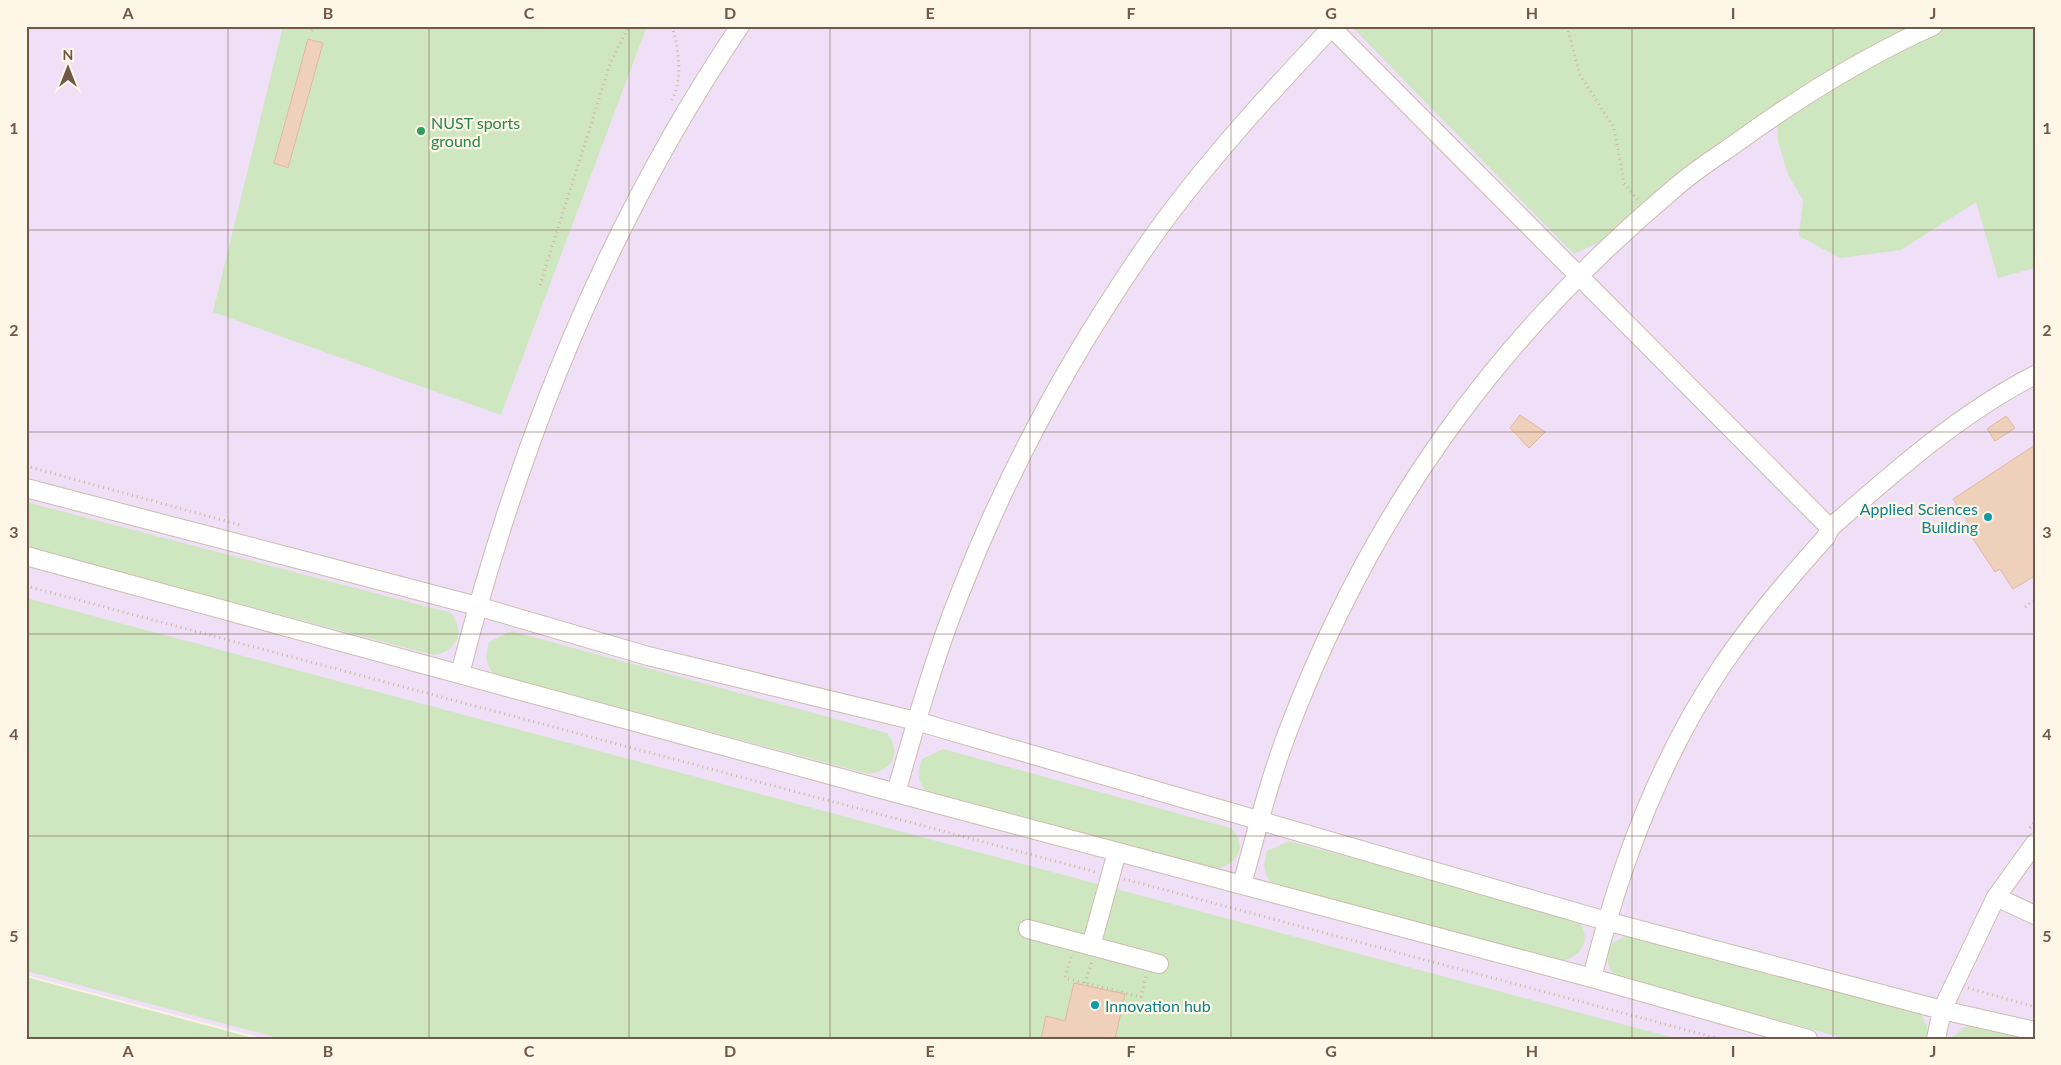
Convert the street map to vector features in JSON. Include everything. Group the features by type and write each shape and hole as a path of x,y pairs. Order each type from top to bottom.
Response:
{"street":[{"path":"460,674 478,606 513,491 554,378 603,268 657,162 718,58 740,26"},
{"path":"1242,885 1259,820 1287,733 1321,648 1361,567 1408,488 1459,413 1516,342 1578,274 1677,185 1785,107 1901,40 1933,26"},
{"path":"896,793 916,721 960,593 1015,468 1080,349 1155,235 1233,135 1331,27 1830,528"},
{"path":"1592,978 1606,920 1636,832 1674,747 1721,666 1777,591 1826,537 1830,528 1898,468 1961,420 2035,375"},
{"path":"26,488 478,606 648,656 916,721 1606,920 1942,1010 2035,1031"},
{"path":"26,556 896,793 1592,978 1808,1039"},
{"path":"1936,1039 1942,1010 1996,897 2035,843"},
{"path":"1082,944 1110,876 1117,852"},
{"path":"1996,897 2035,915"},
{"path":"1028,930 1155,963"}],"path":[{"path":"312,31 314,26"},
{"path":"540,285 611,62 629,26"},
{"path":"670,105 678,88 679,51 672,26"},
{"path":"1567,26 1580,75 1614,128 1624,183 1648,212"},
{"path":"26,466 244,526"},
{"path":"26,586 1720,1039"},
{"path":"2025,607 2035,600"},
{"path":"1082,944 1065,978 1141,997 1155,963"},
{"path":"1955,984 2035,1007"}],"shaded area":[{"path":"26,26 2035,26 2035,1039 266,1039 26,975"}],"green space":[{"path":"283,26 647,26 501,415 213,312"},
{"path":"1351,26 2035,26 2035,268 1998,278 1976,202 1901,250 1840,258 1799,236 1803,200 1788,175 1778,141 1777,104 1673,180 1608,238 1574,254"},
{"path":"26,502 451,613 458,627 457,640 448,650 434,655 26,548"},
{"path":"26,598 1678,1039 282,1039 26,971"},
{"path":"511,631 887,733 894,747 893,760 884,769 869,774 494,674 489,667 487,659 489,642"},
{"path":"943,749 1231,828 1239,842 1238,854 1230,864 1215,869 927,792 921,784 919,776 922,759"},
{"path":"1289,841 1577,919 1584,933 1585,940 1583,946 1575,956 1560,961 1272,884 1265,868 1267,851"},
{"path":"1631,934 1920,1013 1927,1026 1927,1037 1847,1039 1615,976 1610,969 1608,961 1610,944"},
{"path":"26,977 257,1039 26,1039"},
{"path":"1975,1026 2023,1039 1950,1039 1965,1027"}],"building":[{"path":"308,39 323,43 288,168 274,163"},
{"path":"1520,415 1545,432 1529,448 1510,428"},
{"path":"2006,416 2015,428 1995,441 1987,429"},
{"name":"Applied Sciences Building","path":"2035,445 2035,576 2013,589 2000,569 1995,572 1964,525 1968,522 1953,499"},
{"name":"Innovation hub","path":"1074,983 1125,994 1115,1039 1041,1039 1046,1016 1065,1021"}],"place":[{"name":"NUST sports ground","path":"421,131"},
{"name":"Applied Sciences Building","path":"1988,517"},
{"name":"Innovation hub","path":"1095,1005"}]}
